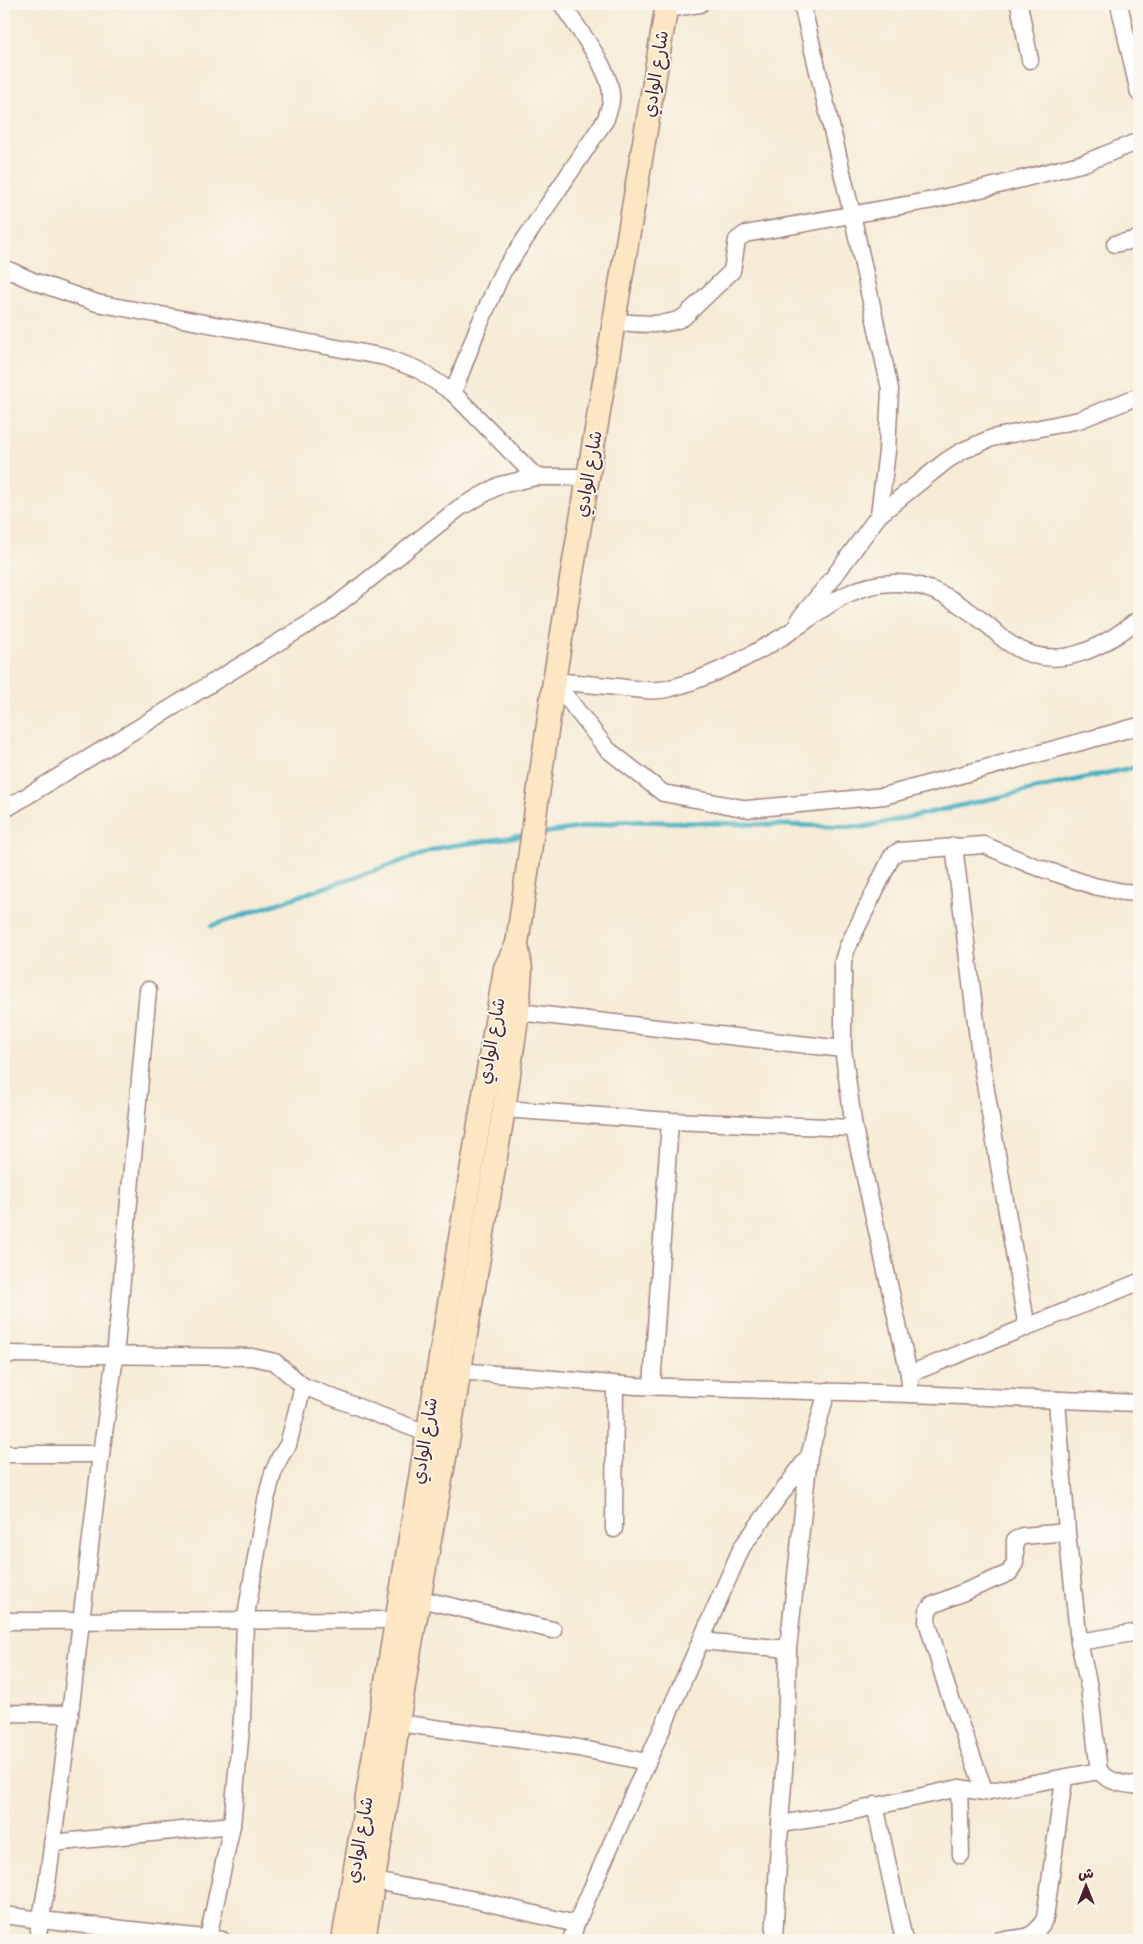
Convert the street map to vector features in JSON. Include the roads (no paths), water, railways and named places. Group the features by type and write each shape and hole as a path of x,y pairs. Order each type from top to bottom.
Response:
{"main road":[{"name":"شارع الوادي","path":"364,1940 398,1723 504,1109 518,1012 521,970 518,944 554,681 667,6"},
{"name":"شارع الوادي","path":"343,1940 505,968 518,944"}],"street":[{"path":"453,394 477,330 502,273 606,119 612,100 608,81 600,62 562,4"},
{"path":"667,6 700,4"},
{"path":"802,4 852,214 890,389 879,515"},
{"path":"1019,4 1030,60"},
{"path":"1119,4 1139,93"},
{"path":"615,322 668,323 684,317 732,271 738,240 745,234 933,200 998,185 1084,162 1139,141"},
{"path":"1115,244 1139,239"},
{"path":"4,268 33,282 97,303 385,356 419,370 453,394 536,477"},
{"path":"778,640 803,615 879,515 946,461 992,438 1079,420 1139,396"},
{"path":"4,810 328,612 460,508 500,485 536,477 588,477"},
{"path":"554,681 644,690 668,689 693,682 778,640 847,593 870,586 894,583 916,585 936,591 964,606 1012,645 1032,655 1047,658 1067,658 1093,648 1120,634 1139,620"},
{"path":"554,681 606,749 663,793 748,809 884,796 1139,726"},
{"path":"911,1394 909,1374 854,1128 844,1049 843,961 847,948 892,856 899,851 984,845 1031,865 1094,886 1139,893"},
{"path":"954,846 980,1055 1027,1328"},
{"path":"37,1940 70,1714 101,1454 115,1356 148,990"},
{"path":"518,1012 844,1049"},
{"path":"504,1109 670,1121 854,1128"},
{"path":"652,1386 670,1121"},
{"path":"909,1374 1139,1282"},
{"path":"4,1354 252,1357 275,1362 303,1386 426,1433"},
{"path":"460,1371 615,1385 1139,1403"},
{"path":"614,1529 615,1385"},
{"path":"4,1914 41,1920 215,1939 232,1825 242,1719 245,1621 268,1491 273,1473 288,1445 303,1386"},
{"path":"774,1940 786,1743 788,1649 809,1456 827,1392"},
{"path":"1057,1400 1067,1532 1079,1642 1089,1687 1099,1771 1106,1778 1116,1783 1139,1786"},
{"path":"4,1454 101,1454"},
{"path":"571,1940 576,1924 742,1547 809,1456"},
{"path":"985,1792 947,1688 927,1621 928,1610 933,1605 1009,1573 1015,1563 1015,1540 1023,1536 1067,1532"},
{"path":"420,1599 553,1630"},
{"path":"4,1621 396,1620"},
{"path":"1079,1642 1139,1632"},
{"path":"701,1641 788,1649"},
{"path":"4,1713 70,1714"},
{"path":"398,1723 573,1747 647,1762"},
{"path":"780,1824 831,1816 959,1788 985,1792 1064,1779 1099,1771"},
{"path":"1005,1940 1027,1938 1040,1929 1045,1918 1064,1779"},
{"path":"959,1788 961,1855"},
{"path":"875,1805 904,1940"},
{"path":"52,1843 232,1825"},
{"path":"374,1881 476,1900 576,1924"}],"waterway":[{"path":"537,834 625,821 864,827 1139,766"},
{"path":"211,926 443,847 527,835"}]}
